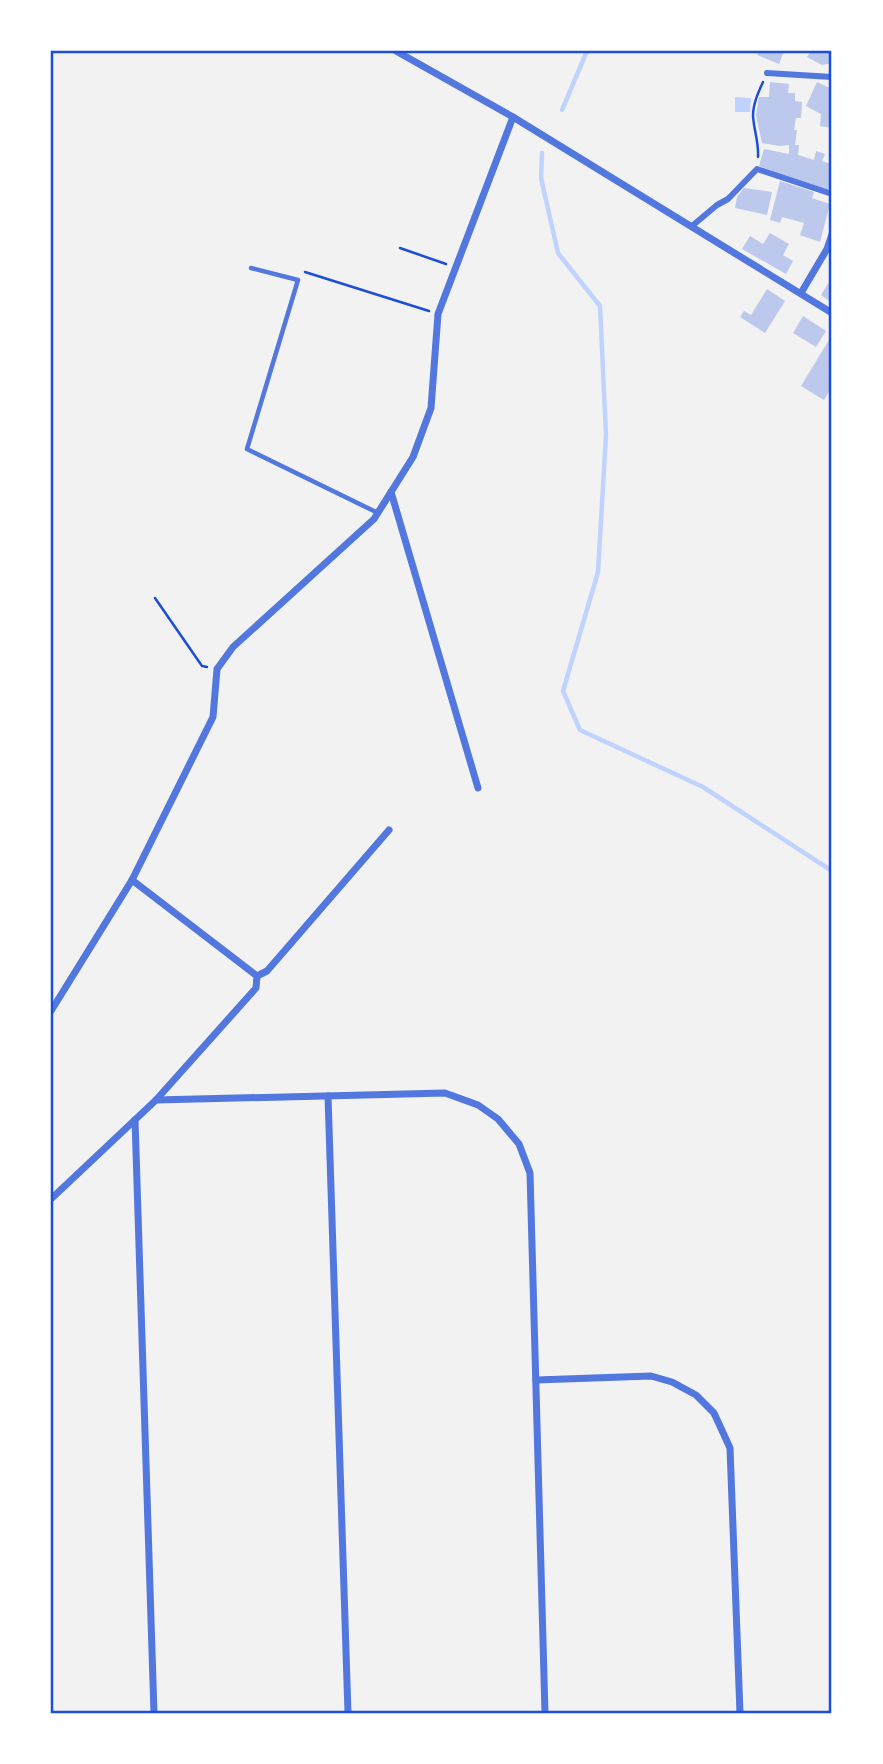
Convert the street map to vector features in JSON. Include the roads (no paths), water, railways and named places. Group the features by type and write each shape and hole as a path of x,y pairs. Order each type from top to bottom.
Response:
{"street":[{"path":"396,51 513,117 832,313"},
{"path":"767,73 832,77"},
{"path":"51,1011 132,880 213,717 217,669 233,647 374,519 413,457 431,408 438,314 513,117"},
{"path":"692,226 728,199 757,169 832,194"},
{"path":"801,293 827,249 832,234"},
{"path":"391,492 478,788"},
{"path":"257,976 267,971 389,830"},
{"path":"132,880 257,976"},
{"path":"51,1199 156,1100 256,988 257,976"},
{"path":"156,1100 445,1093 478,1105 498,1119 519,1144 530,1173 545,1713"},
{"path":"328,1096 348,1713"},
{"path":"135,1120 154,1713"},
{"path":"536,1380 651,1376 672,1382 696,1395 714,1413 730,1448 740,1713"}],"lane":[{"path":"251,268 298,280 247,449 377,513"}],"water":[{"path":"735,97 751,98 750,112 735,112"}],"waterway":[{"path":"562,110 587,51"},
{"path":"542,153 541,178 558,253 600,306 606,435 598,572 563,691 580,730 703,787 832,871"}]}
